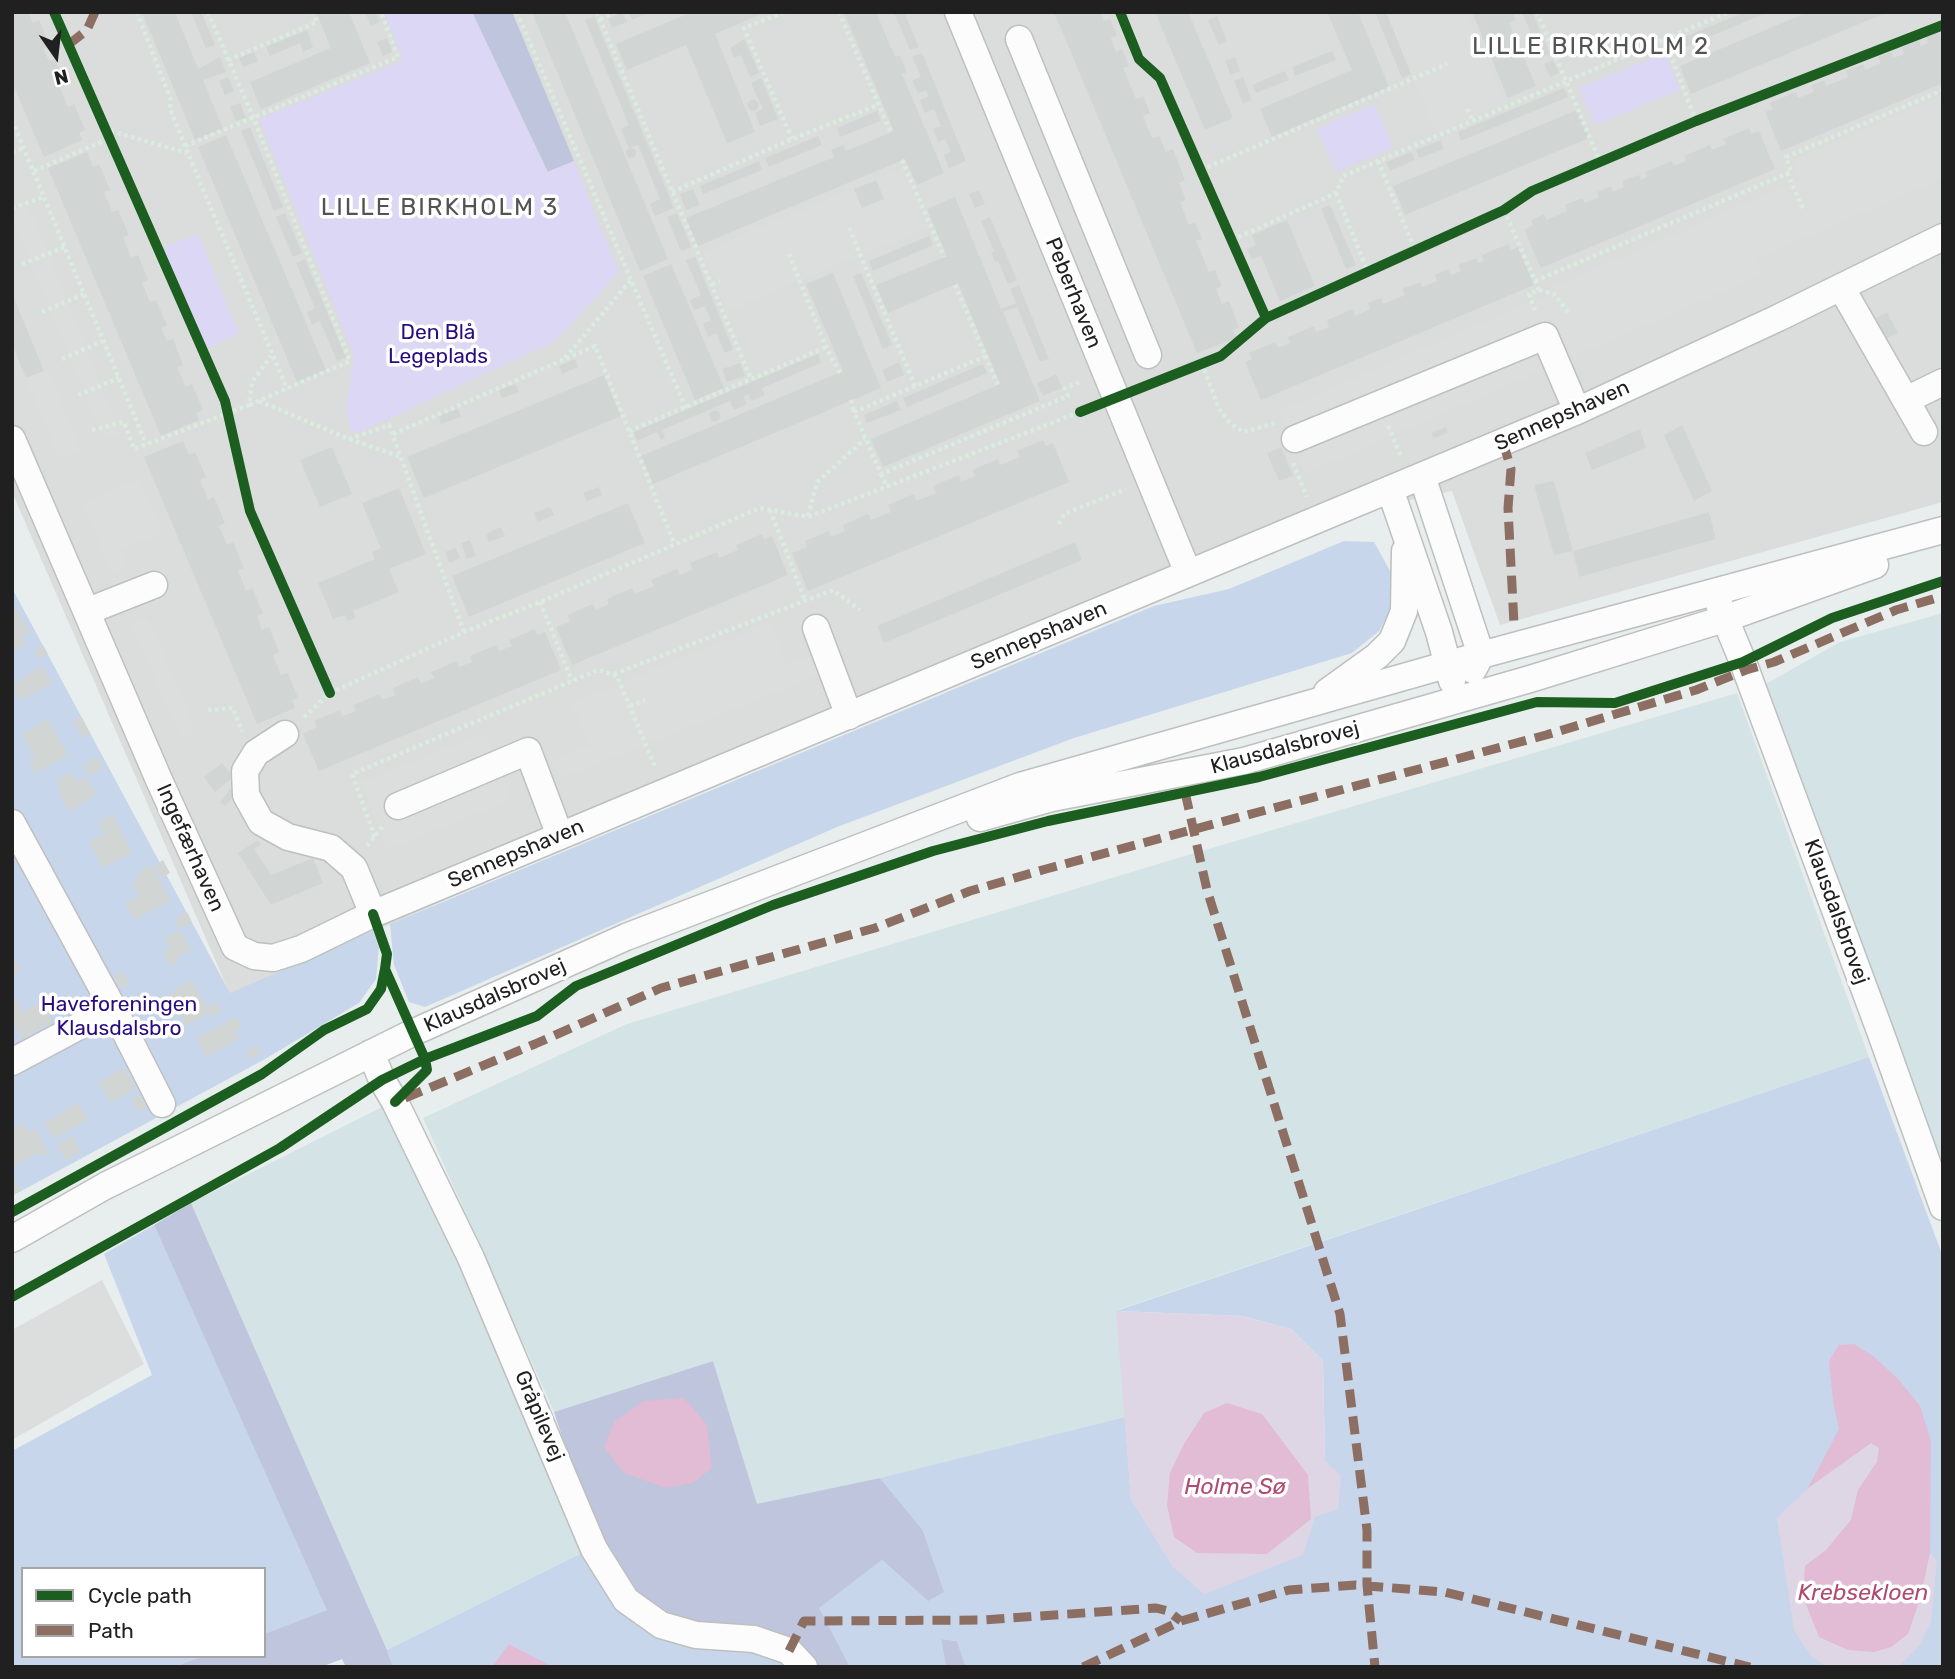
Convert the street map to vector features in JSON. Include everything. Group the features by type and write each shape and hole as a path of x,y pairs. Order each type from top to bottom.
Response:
{"street":[{"name":"Peberhaven","path":"958,12 1188,573"},
{"path":"1019,39 1148,355"},
{"name":"Sennepshaven","path":"373,914 1577,411 1943,237"},
{"path":"1076,300 1118,283"},
{"path":"1841,287 1923,432"},
{"path":"1288,443 1545,337 1577,411"},
{"path":"1906,400 1943,382"},
{"name":"Ingefærhaven","path":"12,439 159,780 235,947 254,956 273,958 301,948 373,914"},
{"path":"1312,703 1377,656 1392,641 1404,611 1408,481"},
{"path":"1408,481 1481,655 1458,700"},
{"name":"Klausdalsbrovej","path":"12,1239 105,1186 371,1053 626,936 1020,786 1481,655 1943,530"},
{"path":"1406,532 1458,700"},
{"name":"Klausdalsbrovej","path":"840,855 1052,798 1244,761 1458,700 1724,619 1943,541"},
{"path":"88,611 154,585"},
{"name":"Klausdalsbrovej","path":"1715,592 1881,1031 1943,1207"},
{"path":"816,628 849,716"},
{"path":"285,734 256,752 245,771 246,795 261,822 288,837 331,848 350,865 373,914"},
{"path":"398,806 528,751 560,835"},
{"path":"12,823 162,1104"},
{"path":"12,1062 113,1008"},
{"name":"Gråpilevej","path":"371,1053 471,1258 594,1549 626,1600 661,1625 696,1635 754,1639 789,1651 804,1667"}],"path":[{"path":"137,12 170,97 170,109 271,356 287,388"},
{"path":"92,430 124,422 134,449 249,405 350,361 253,117 208,12"},
{"path":"228,60 317,22 313,12"},
{"path":"185,146 398,57 381,12"},
{"path":"517,12 686,408"},
{"path":"597,12 751,379"},
{"path":"600,19 616,12"},
{"path":"784,12 744,28 792,139"},
{"path":"839,12 891,133"},
{"path":"1537,12 1600,162"},
{"path":"1232,240 1336,193 1343,176 1729,12"},
{"path":"1665,40 1696,121"},
{"path":"1201,170 1447,64"},
{"path":"1535,281 1791,172 1786,158 1943,90"},
{"path":"672,192 792,139 878,105"},
{"path":"1467,109 1473,121"},
{"path":"12,120 146,444"},
{"path":"104,129 188,153"},
{"path":"34,171 108,139"},
{"path":"12,152 24,148"},
{"path":"902,160 944,257"},
{"path":"1378,161 1415,250"},
{"path":"1787,173 1804,211"},
{"path":"1336,193 1368,272"},
{"path":"12,208 44,197"},
{"path":"1504,209 1539,290"},
{"path":"849,228 915,386"},
{"path":"22,264 65,247"},
{"path":"789,254 826,347 840,373"},
{"path":"564,359 630,281"},
{"path":"712,285 720,281"},
{"path":"955,285 998,385"},
{"path":"1545,337 1530,294 1539,290 1554,294 1570,315"},
{"path":"42,312 84,294"},
{"path":"62,359 103,341"},
{"path":"393,434 595,346 674,543"},
{"path":"629,431 826,347"},
{"path":"249,405 252,382 271,356"},
{"path":"854,412 986,356"},
{"path":"1202,363 1219,409 1230,424 1243,432 1276,422 1288,443 1316,520"},
{"path":"881,474 1011,416 1068,396 1065,388 1105,371"},
{"path":"78,395 119,378"},
{"path":"851,400 887,487"},
{"path":"258,401 402,458"},
{"path":"1379,405 1408,481"},
{"path":"285,734 330,693 464,632 760,508 808,517 1080,412"},
{"path":"349,439 389,425 464,632"},
{"path":"808,517 817,482 865,439"},
{"path":"1059,524 1064,514 1150,480"},
{"path":"770,510 805,600"},
{"path":"613,675 833,590 860,610"},
{"path":"540,602 572,681"},
{"path":"630,706 645,700"},
{"path":"208,710 233,708 235,714"},
{"path":"350,865 371,843 398,806"}],"shaded area":[{"path":"12,12 1943,12 1943,502 1500,625 1452,491 1316,520 230,994 12,492"},
{"path":"472,12 512,12 574,161 548,172"},
{"path":"1384,12 1466,12 1506,103 1436,133"},
{"path":"1943,95 1943,178 1756,259 1763,274 1305,473 1279,411 1549,294 1547,290 1800,180 1792,161"},
{"path":"903,168 928,227 727,311 703,252"},
{"path":"28,205 121,433 104,440 12,216 12,211"},
{"path":"48,372 81,450 60,459 27,381"},
{"path":"140,479 163,532 122,550 128,565 111,572 82,504"},
{"path":"1943,613 1943,1166 1764,685 1840,642"},
{"path":"148,618 196,731 180,738 132,625"},
{"path":"770,622 788,665 811,656 819,674 557,780 549,762 589,746 572,703"},
{"path":"1737,693 1869,1057 1117,1310 1125,1417 880,1478 757,1505 713,1361 554,1412 423,1118 627,1024"},
{"path":"485,733 512,799 387,849 361,783"},
{"path":"390,1103 590,1549 387,1650 191,1203"},
{"path":"191,1203 393,1667 346,1667 342,1659 321,1667 174,1667 198,1658 266,1658 266,1633 327,1610 154,1225"},
{"path":"102,1280 144,1364 12,1440 12,1330"},
{"path":"1116,1311 1242,1316 1291,1329 1323,1361 1325,1461 1341,1476 1338,1509 1315,1517 1303,1555 1204,1594 1173,1567 1131,1500"},
{"path":"713,1361 757,1504 880,1478 922,1529 944,1592 928,1601 882,1560 819,1608 850,1667 819,1667 796,1643 703,1626 669,1616 633,1592 595,1537 554,1412"},
{"path":"1871,1443 1879,1448 1877,1462 1858,1490 1851,1520 1826,1550 1805,1566 1890,1647 1908,1634 1920,1599 1930,1553 1937,1561 1931,1622 1920,1645 1899,1666 1826,1667 1811,1656 1794,1630 1777,1518 1808,1488"},
{"path":"941,1639 957,1641 966,1667 946,1667"}],"green space":[{"name":"Den Blå Legeplads","path":"384,12 472,12 547,172 574,161 619,272 555,341 358,433 350,429 346,407 353,354 259,119 403,61"},
{"path":"1665,53 1680,90 1595,125 1579,88"},
{"path":"1374,104 1393,147 1336,172 1317,129"},
{"path":"198,234 239,333 206,350 158,249"},
{"path":"1344,541 1374,542 1394,578 1391,609 1379,631 1352,653 1074,738 837,827 425,1007 409,1002 394,965 390,924 1154,606 1229,589"},
{"name":"Haveforeningen Klausdalsbro","path":"12,588 230,993 373,931 379,947 376,979 359,1003 265,1059 12,1196"},
{"path":"1869,1057 1943,1257 1943,1667 966,1667 957,1641 941,1639 946,1667 850,1667 818,1608 882,1560 928,1601 922,1529 880,1478 1125,1417 1131,1500 1325,1461 1323,1361 1291,1329 1242,1316 1116,1311"},
{"path":"154,1225 328,1610 266,1633 266,1567 21,1567 21,1658 198,1658 174,1667 12,1667 12,1451 152,1375 104,1254"},
{"path":"590,1549 749,1648 785,1660 791,1667 393,1667 387,1650"}],"water":[{"name":"Krebsekloen","path":"1854,1344 1873,1356 1898,1379 1920,1406 1931,1441 1930,1553 1920,1599 1908,1634 1891,1647 1874,1652 1848,1650 1819,1637 1803,1597 1805,1566 1826,1550 1851,1520 1858,1490 1877,1462 1879,1448 1871,1443 1808,1488 1839,1429 1829,1361 1839,1345"},
{"path":"684,1398 707,1425 712,1468 693,1483 666,1488 624,1473 604,1447 614,1422 644,1401"},
{"name":"Holme Sø","path":"1227,1403 1262,1414 1308,1475 1311,1519 1267,1554 1197,1553 1174,1537 1167,1505 1170,1473 1184,1444 1204,1413"},
{"path":"509,1644 553,1667 492,1667"}],"building":[{"path":"12,12 28,12 33,23 39,20 50,46 43,49 49,61 55,59 66,85 60,88 68,107 74,104 85,130 79,133 82,140 44,157 12,82"},
{"path":"142,12 175,12 198,69 220,57 226,72 203,80 223,129 195,140"},
{"path":"191,12 201,12 215,45 206,48"},
{"path":"316,12 349,12 370,63 261,109 250,82 331,48"},
{"path":"365,12 375,12 380,22 371,26"},
{"path":"532,12 565,12 668,259 640,271"},
{"path":"622,12 627,22 612,28 608,19"},
{"path":"629,12 650,12 632,20"},
{"path":"692,12 766,12 715,34 755,132 727,143 686,45 627,70 616,44"},
{"path":"844,12 876,12 895,57 900,55 907,72 902,74 944,173 917,185 905,159 698,246 686,218 834,157 831,150 843,145 846,151 894,131"},
{"path":"894,12 904,12 919,47 910,50"},
{"path":"1054,12 1100,12 1104,21 1110,19 1117,35 1111,38 1116,52 1122,49 1129,66 1123,68 1136,99 1143,96 1150,113 1143,116 1152,138 1159,136 1166,152 1173,149 1185,180 1179,183 1186,200 1180,202 1189,225 1195,222 1202,239 1196,241 1209,272 1215,270 1222,286 1216,289 1222,304 1229,301 1239,327 1233,330 1237,338 1197,353"},
{"path":"1155,12 1188,12 1233,118 1205,130"},
{"path":"1327,12 1358,12 1389,87 1272,137 1260,109 1352,70"},
{"path":"1375,12 1386,12 1411,74 1402,78"},
{"path":"1472,12 1513,12 1516,20 1509,23 1536,86 1508,98"},
{"path":"1522,12 1532,12 1550,54 1541,57"},
{"path":"1745,12 1768,12 1676,51 1672,42"},
{"path":"1808,12 1888,12 1691,94 1680,66"},
{"path":"594,16 674,208 655,216 650,204 660,199 638,145 629,148 621,129 629,125 585,20"},
{"path":"1217,16 1227,41 1219,45 1208,20"},
{"path":"307,30 313,47 303,52 300,43 270,56 266,47"},
{"path":"1938,32 1941,38 1943,37 1943,83 1781,151 1765,112 1773,109 1770,103 1796,92 1798,98 1814,92 1811,86 1824,80 1826,86 1848,77 1846,71 1863,64 1865,70 1881,63 1878,57 1891,52 1893,58 1904,54 1902,48 1919,40 1921,46 1928,43 1926,37"},
{"path":"387,38 392,52 383,56 377,42"},
{"path":"744,39 759,73 750,77 741,55 734,58 730,48"},
{"path":"1332,51 1336,60 1295,76 1292,67"},
{"path":"254,52 258,61 243,67 239,58"},
{"path":"922,53 966,161 949,168 944,155 951,152 945,139 938,142 933,129 941,126 934,109 925,113 920,100 929,96 926,90 918,93 912,80 921,77 912,56"},
{"path":"1235,57 1240,71 1231,75 1225,61"},
{"path":"1553,60 1559,73 1550,77 1544,64"},
{"path":"1285,71 1289,80 1256,93 1252,85"},
{"path":"228,77 234,91 225,95 219,81"},
{"path":"1243,77 1252,100 1243,104 1234,81"},
{"path":"761,78 778,119 760,126 755,113 763,109 751,83"},
{"path":"1564,88 1568,97 1461,141 1458,132"},
{"path":"753,100 757,101 757,109 753,110 749,109 748,105 749,101"},
{"path":"240,103 246,118 236,121 230,107"},
{"path":"1577,110 1589,138 1405,215 1393,186"},
{"path":"877,111 881,121 840,137 837,128"},
{"path":"250,127 283,207 274,211 241,131"},
{"path":"1749,128 1751,134 1759,131 1775,169 1541,268 1524,230 1533,225 1531,220 1544,214 1546,220 1567,211 1565,205 1582,198 1585,203 1599,197 1597,192 1611,186 1613,192 1624,187 1622,181 1639,175 1641,180 1647,177 1645,172 1671,161 1674,166 1686,161 1684,156 1710,145 1712,150 1726,144 1723,139"},
{"path":"226,135 326,370 297,382 198,147"},
{"path":"818,136 822,145 769,167 765,158"},
{"path":"1441,140 1444,149 1419,158 1416,150"},
{"path":"631,148 635,149 635,157 631,158 627,157 626,153 627,149"},
{"path":"87,152 93,167 99,164 110,190 104,192 112,212 118,210 129,235 123,237 131,258 138,255 148,280 142,283 150,302 156,300 167,325 161,328 167,341 173,339 183,365 177,367 186,387 192,384 203,410 196,413 199,420 161,436 48,168"},
{"path":"1411,152 1415,160 1390,171 1386,162"},
{"path":"759,161 762,170 703,194 700,186"},
{"path":"876,180 884,199 862,208 854,189"},
{"path":"693,189 700,205 686,210 680,194"},
{"path":"979,190 985,204 975,208 969,194"},
{"path":"955,197 1001,309 1016,303 1010,289 1019,285 1049,359 1040,362 1017,307 1003,312 1040,401 883,467 871,439 1000,384 958,283 888,313 876,285 947,256 927,209"},
{"path":"1330,205 1356,265 1346,269 1321,209"},
{"path":"285,213 302,253 293,257 276,217"},
{"path":"677,213 691,247 681,251 667,217"},
{"path":"990,217 1017,280 1008,284 998,261 995,262 991,252 994,251 981,221"},
{"path":"1287,220 1315,286 1280,301 1261,256 1252,259 1247,249 1256,245 1252,235"},
{"path":"929,236 933,245 873,271 869,261"},
{"path":"1508,244 1511,250 1518,247 1534,285 1261,400 1245,362 1252,359 1249,353 1275,342 1278,348 1290,343 1288,337 1314,326 1316,332 1329,327 1327,320 1353,309 1355,316 1370,309 1368,303 1381,298 1383,304 1405,295 1402,289 1420,282 1422,287 1437,281 1435,275 1448,269 1451,275 1461,271 1458,265 1476,258 1478,263 1484,261 1482,255"},
{"path":"695,257 733,349 725,353 716,333 708,337 703,324 711,320 705,306 694,310 690,300 701,295 686,260"},
{"path":"305,259 346,358 337,361 320,321 312,325 307,312 315,308 296,263"},
{"path":"671,264 724,388 695,400 643,276"},
{"path":"833,273 881,388 653,484 641,456 843,371 806,284"},
{"path":"861,273 892,345 883,349 853,276"},
{"path":"12,293 44,371 26,378 12,344"},
{"path":"1887,312 1898,333 1884,340 1874,319"},
{"path":"818,354 821,363 762,388 765,395 752,401 749,394 743,396 747,404 734,410 730,401 662,430 665,438 661,440 657,432 637,441 634,432"},
{"path":"575,359 578,367 562,374 559,366"},
{"path":"899,362 904,375 887,382 882,370"},
{"path":"740,363 745,376 727,382 722,369"},
{"path":"983,364 987,373 907,407 903,398"},
{"path":"1056,374 1062,388 1043,396 1037,383"},
{"path":"604,375 621,416 424,498 407,457"},
{"path":"515,384 519,392 502,398 499,390"},
{"path":"897,401 901,410 867,423 864,415"},
{"path":"458,409 461,417 441,424 438,416"},
{"path":"715,411 719,412 719,420 715,421 711,420 710,416 711,412"},
{"path":"1682,425 1712,491 1694,501 1664,435"},
{"path":"1446,427 1448,433 1434,438 1431,433"},
{"path":"1640,429 1646,448 1592,470 1585,453"},
{"path":"1043,440 1046,446 1053,443 1069,482 808,591 792,553 807,547 805,541 829,531 831,537 845,531 843,525 868,514 871,520 891,512 888,505 914,494 916,501 936,493 933,486 959,475 961,482 975,476 972,470 998,459 1000,465 1020,457 1017,451"},
{"path":"183,441 189,455 195,452 206,477 200,480 208,500 214,497 225,523 219,526 227,545 233,542 244,568 238,570 246,591 252,588 263,613 257,616 262,630 269,627 279,652 273,655 281,675 288,673 298,698 292,700 295,708 257,724 144,457"},
{"path":"332,447 352,494 320,507 300,460"},
{"path":"1281,447 1293,476 1279,481 1267,453"},
{"path":"1554,481 1573,551 1554,555 1534,485"},
{"path":"599,487 602,495 587,501 583,493"},
{"path":"399,488 426,554 389,569 399,592 353,611 356,618 348,621 345,615 333,619 318,583 375,559 372,552 381,548 362,503"},
{"path":"628,503 645,543 469,617 452,576"},
{"path":"550,507 554,515 538,522 534,513"},
{"path":"1709,512 1716,539 1579,577 1573,551"},
{"path":"501,527 505,536 489,542 486,534"},
{"path":"762,534 764,539 772,536 788,575 572,665 556,627 570,621 567,615 593,604 596,610 609,604 607,599 632,588 635,594 654,586 651,580 677,569 680,575 693,569 690,563 717,552 719,558 738,550 736,545"},
{"path":"470,540 476,556 467,559 461,543"},
{"path":"1075,542 1082,560 884,643 877,626"},
{"path":"456,548 460,558 449,563 445,552"},
{"path":"17,609 30,633 22,637 26,644 12,652 12,611"},
{"path":"535,629 537,635 545,632 561,670 319,771 303,734 317,727 314,721 340,710 342,716 356,711 354,705 379,694 382,700 395,695 393,688 418,677 421,684 434,678 431,672 457,661 459,667 472,662 470,656 496,645 499,651 512,646 509,640"},
{"path":"43,645 48,654 39,659 34,650"},
{"path":"43,666 52,683 20,701 12,685"},
{"path":"81,716 90,733 82,737 73,721"},
{"path":"48,719 68,755 36,773 29,761 35,757 22,734"},
{"path":"97,757 103,769 89,776 83,765"},
{"path":"222,763 233,777 215,792 204,777"},
{"path":"71,772 77,782 86,777 96,794 72,811 68,810 58,792 61,791 56,780"},
{"path":"232,787 237,792 225,806 220,802"},
{"path":"113,815 132,853 102,868 89,841 104,834 98,822"},
{"path":"258,840 261,845 254,849 271,875 313,858 323,883 271,905 238,853"},
{"path":"163,860 170,873 161,878 155,865"},
{"path":"152,865 171,901 134,920 125,903 139,896 132,883 139,880 136,874"},
{"path":"187,912 192,922 179,929 174,919"},
{"path":"180,930 191,950 177,958 179,962 170,966 163,953 170,949 165,938"},
{"path":"12,953 21,971 12,976"},
{"path":"123,971 129,984 121,989 114,976"},
{"path":"191,980 207,1007 218,1003 221,1012 210,1017 209,1013 187,1026 167,997"},
{"path":"16,999 23,1012 43,1001 54,1021 22,1039 12,1021 12,1001"},
{"path":"236,1017 242,1027 235,1031 239,1039 207,1057 197,1038"},
{"path":"257,1045 261,1053 250,1059 246,1051"},
{"path":"125,1068 136,1088 110,1103 99,1082"},
{"path":"140,1095 147,1107 138,1112 132,1099"},
{"path":"78,1103 88,1120 54,1139 44,1123"},
{"path":"24,1123 29,1133 36,1129 48,1152 41,1157 38,1153 12,1167 12,1130"},
{"path":"72,1136 81,1151 66,1160 57,1145"},
{"path":"12,1174 21,1190 12,1195"}],"marked path":[{"path":"68,45 87,30 95,12"},
{"path":"1503,442 1511,469 1508,508 1514,624"},
{"path":"405,1098 661,988 875,928 970,891 1046,869 1546,735 1696,690 1774,662 1896,610 1943,596"},
{"path":"1185,792 1207,890 1340,1314 1367,1530 1367,1585 1375,1667"},
{"path":"1083,1667 1181,1621 1289,1590 1356,1585 1444,1592 1750,1667"},
{"path":"789,1651 804,1621 982,1620 1156,1608 1168,1611 1181,1621"}],"cycle path":[{"path":"54,12 225,401 250,511 330,693"},
{"path":"1120,12 1139,59 1160,78 1266,318"},
{"path":"1080,412 1221,356 1266,318 1504,210 1532,191 1696,121 1943,25"},
{"path":"12,1297 280,1148 382,1080 425,1059 537,1016 576,986 773,905 933,851 1048,821 1259,777 1537,702 1615,703 1743,662 1832,618 1943,581"},
{"path":"373,914 387,954 385,969 425,1059 427,1070 395,1102"},
{"path":"12,1212 262,1074 324,1030 367,1009 381,989 385,969"}],"district":[{"name":"LILLE BIRKHOLM 2","path":"1591,47"},
{"name":"LILLE BIRKHOLM 3","path":"440,208"}]}
